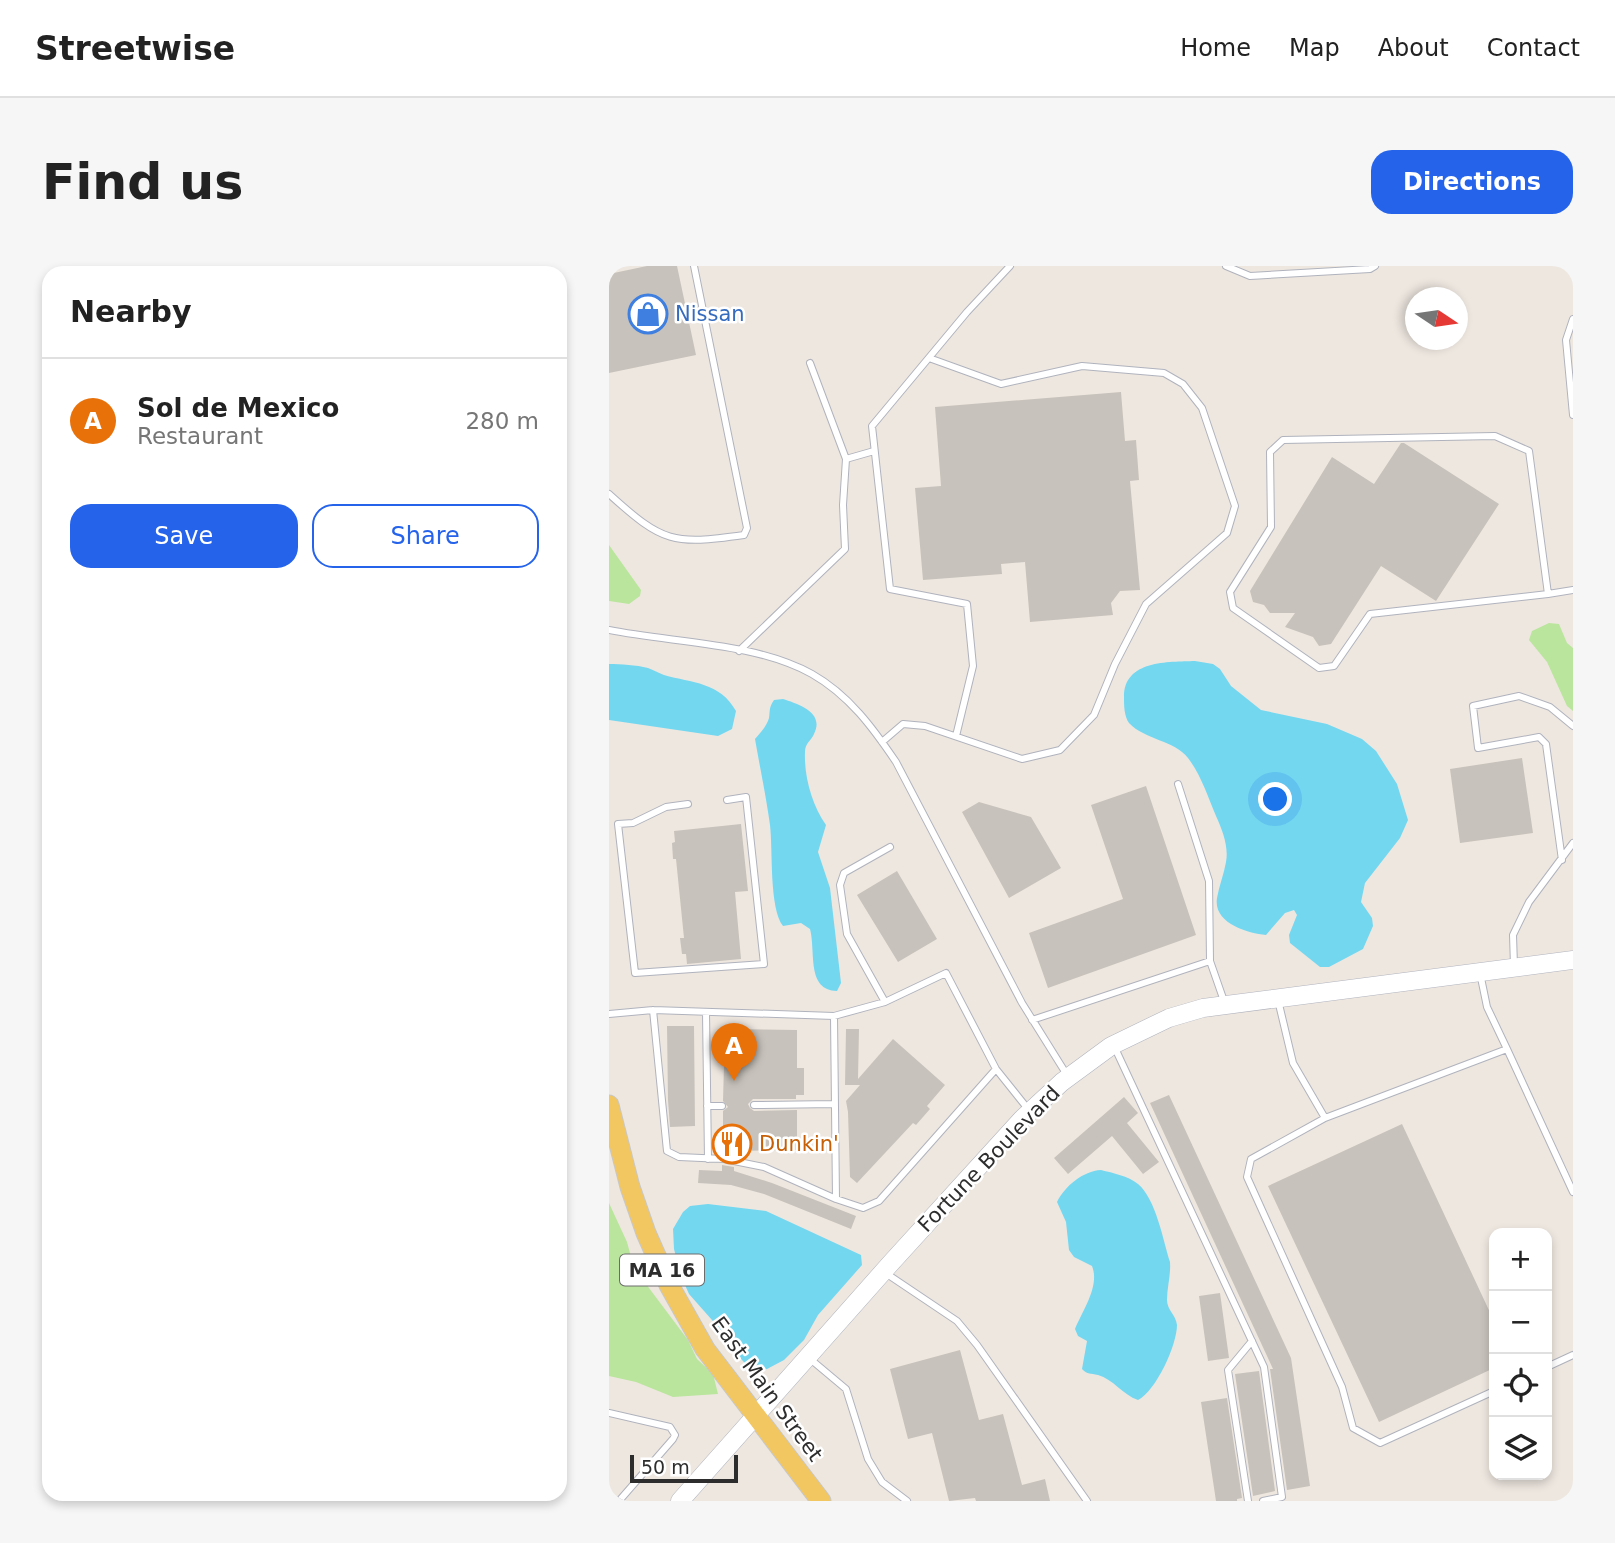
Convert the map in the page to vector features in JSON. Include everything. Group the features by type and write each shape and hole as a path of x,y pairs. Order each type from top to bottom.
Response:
{"main road":[{"name":"Fortune Boulevard","path":"680,1501 994,1148 1068,1077 1114,1044 1170,1018 1203,1008 1573,960"},
{"name":"East Main Street","path":"609,1104 613,1138 646,1233 669,1284 705,1349 821,1501"}],"lane":[{"path":"609,494 629,513 667,537 695,541 744,536 747,533 694,266"},
{"path":"956,736 972,666 967,604 890,589 872,426 967,312 1010,266"},
{"path":"1226,266 1250,276 1370,269 1375,266"},
{"path":"1573,319 1566,340 1573,415"},
{"path":"882,742 904,724 925,726 1023,759 1060,750 1094,715 1115,664 1146,604 1227,533 1235,506 1202,408 1183,384 1164,373 1082,366 1001,383 929,358"},
{"path":"739,651 845,549 843,505 846,459 810,363"},
{"path":"1548,594 1529,451 1495,436 1283,439 1271,452 1271,527 1230,592 1233,608 1319,668 1334,666 1370,614 1548,594 1573,590"},
{"path":"846,459 874,451"},
{"path":"609,630 739,651 780,661 811,674 855,707 896,762 957,883 1032,1020 1068,1077"},
{"path":"1562,860 1546,744 1539,737 1478,748 1473,706 1519,696 1550,706 1573,726"},
{"path":"1178,784 1209,881 1209,961 1225,1006"},
{"path":"618,824 635,973 764,964 745,797 727,800"},
{"path":"609,826 633,823 666,807 688,804"},
{"path":"1514,968 1513,935 1529,902 1573,843"},
{"path":"885,1002 847,934 840,885 844,873 890,847"},
{"path":"1032,1020 1209,961"},
{"path":"609,1014 653,1010 834,1016 885,1002 946,973 996,1069 1030,1112"},
{"path":"1480,973 1487,1007 1573,1192"},
{"path":"1277,999 1293,1063 1325,1118"},
{"path":"653,1010 667,1151 679,1157 708,1158 764,1167 863,1208 879,1201 996,1069"},
{"path":"706,1012 708,1158"},
{"path":"834,1016 836,1199"},
{"path":"1114,1044 1264,1367 1282,1497 1263,1501"},
{"path":"1489,1393 1380,1443 1353,1428 1342,1387 1247,1177 1251,1159 1325,1118 1507,1049"},
{"path":"754,1105 835,1104"},
{"path":"707,1106 722,1106"},
{"path":"883,1271 957,1321 977,1345 1087,1501"},
{"path":"1248,1501 1228,1370 1252,1341"},
{"path":"1552,1365 1573,1355"},
{"path":"808,1356 846,1389 868,1459 883,1482 907,1501"},
{"path":"609,1413 670,1427 675,1435 619,1501"}],"green space":[{"path":"609,545 641,590 640,596 629,604 609,601"},
{"path":"1549,623 1559,624 1567,643 1573,648 1573,711 1567,706 1547,662 1529,640 1532,631"},
{"path":"609,1203 627,1242 634,1268 688,1340 697,1359 713,1374 718,1394 673,1397 636,1382 609,1376"}],"water":[{"path":"1195,661 1213,664 1220,669 1231,686 1261,710 1327,724 1362,739 1376,751 1397,784 1408,820 1400,838 1365,883 1361,902 1372,918 1373,926 1363,949 1329,967 1320,967 1290,943 1289,935 1297,915 1294,910 1285,913 1266,935 1241,929 1220,914 1217,898 1227,856 1226,844 1200,779 1182,752 1136,729 1127,720 1124,697 1131,676 1139,670 1161,663"},
{"path":"609,664 648,668 714,689 729,701 736,711 732,729 718,736 609,720"},
{"path":"783,699 808,710 816,720 814,734 805,749 805,761 813,800 826,825 818,852 830,888 841,983 837,991 827,989 816,977 810,929 801,923 783,926 775,906 770,825 755,739 767,724 774,700"},
{"path":"1101,1170 1130,1179 1138,1184 1150,1199 1170,1262 1167,1300 1176,1321 1176,1334 1158,1378 1138,1400 1103,1377 1082,1369 1087,1341 1078,1336 1075,1329 1092,1290 1094,1274 1092,1266 1074,1257 1069,1250 1066,1222 1057,1202 1075,1180"},
{"path":"708,1204 766,1211 861,1255 862,1265 818,1315 804,1340 784,1360 767,1369 757,1371 749,1368 727,1337 689,1294 681,1276 674,1249 673,1229 690,1206"}],"building":[{"name":"Nissan","path":"647,266 677,266 696,355 609,373 609,274"},
{"path":"1121,392 1125,441 1136,440 1139,480 1130,481 1140,590 1120,591 1111,603 1113,615 1030,622 1025,562 1001,564 1002,574 923,580 915,488 941,486 935,407"},
{"path":"1401,443 1499,504 1436,601 1381,566 1331,644 1319,646 1313,637 1285,627 1295,613 1270,613 1264,605 1253,602 1250,591 1332,457 1374,484"},
{"path":"1522,758 1533,833 1460,843 1450,769"},
{"path":"1146,786 1196,935 1048,988 1029,933 1123,899 1091,805"},
{"path":"979,802 1031,817 1061,868 1009,898 962,812"},
{"path":"741,824 748,891 735,892 741,959 687,964 686,954 682,954 680,938 684,938 676,859 673,859 674,831"},
{"path":"897,871 937,939 898,962 857,895"},
{"path":"667,1026 694,1026 695,1126 670,1127"},
{"path":"725,1029 797,1030 797,1068 804,1068 804,1095 796,1095 796,1099 753,1099 748,1104 754,1111 797,1110 797,1150 733,1151 733,1155 723,1153 723,1111 728,1107 723,1101"},
{"path":"846,1029 859,1029 858,1079 893,1039 945,1085 927,1106 930,1109 916,1125 913,1123 857,1183 850,1177 846,1101 860,1085 845,1085"},
{"path":"1169,1095 1291,1358 1310,1486 1287,1490 1270,1369 1273,1369 1150,1103"},
{"path":"1124,1097 1138,1113 1127,1123 1159,1162 1143,1174 1112,1136 1068,1174 1054,1158"},
{"path":"1402,1124 1489,1310 1489,1370 1379,1422 1268,1186"},
{"path":"722,1165 734,1167 734,1171 856,1216 851,1229 764,1194 731,1185 698,1183 699,1170 722,1171"},
{"path":"1220,1293 1229,1358 1208,1361 1199,1296"},
{"path":"960,1350 979,1420 1003,1414 1022,1485 1045,1479 1050,1501 976,1501 975,1498 949,1501 932,1433 908,1439 890,1369"},
{"path":"1259,1371 1275,1491 1253,1496 1235,1374"},
{"path":"1227,1398 1242,1498 1237,1501 1216,1501 1201,1402"}],"place":[{"name":"Nissan","path":"648,314"},
{"name":"Sol de Mexico","path":"734,1081"},
{"name":"Dunkin'","path":"732,1144"}]}
